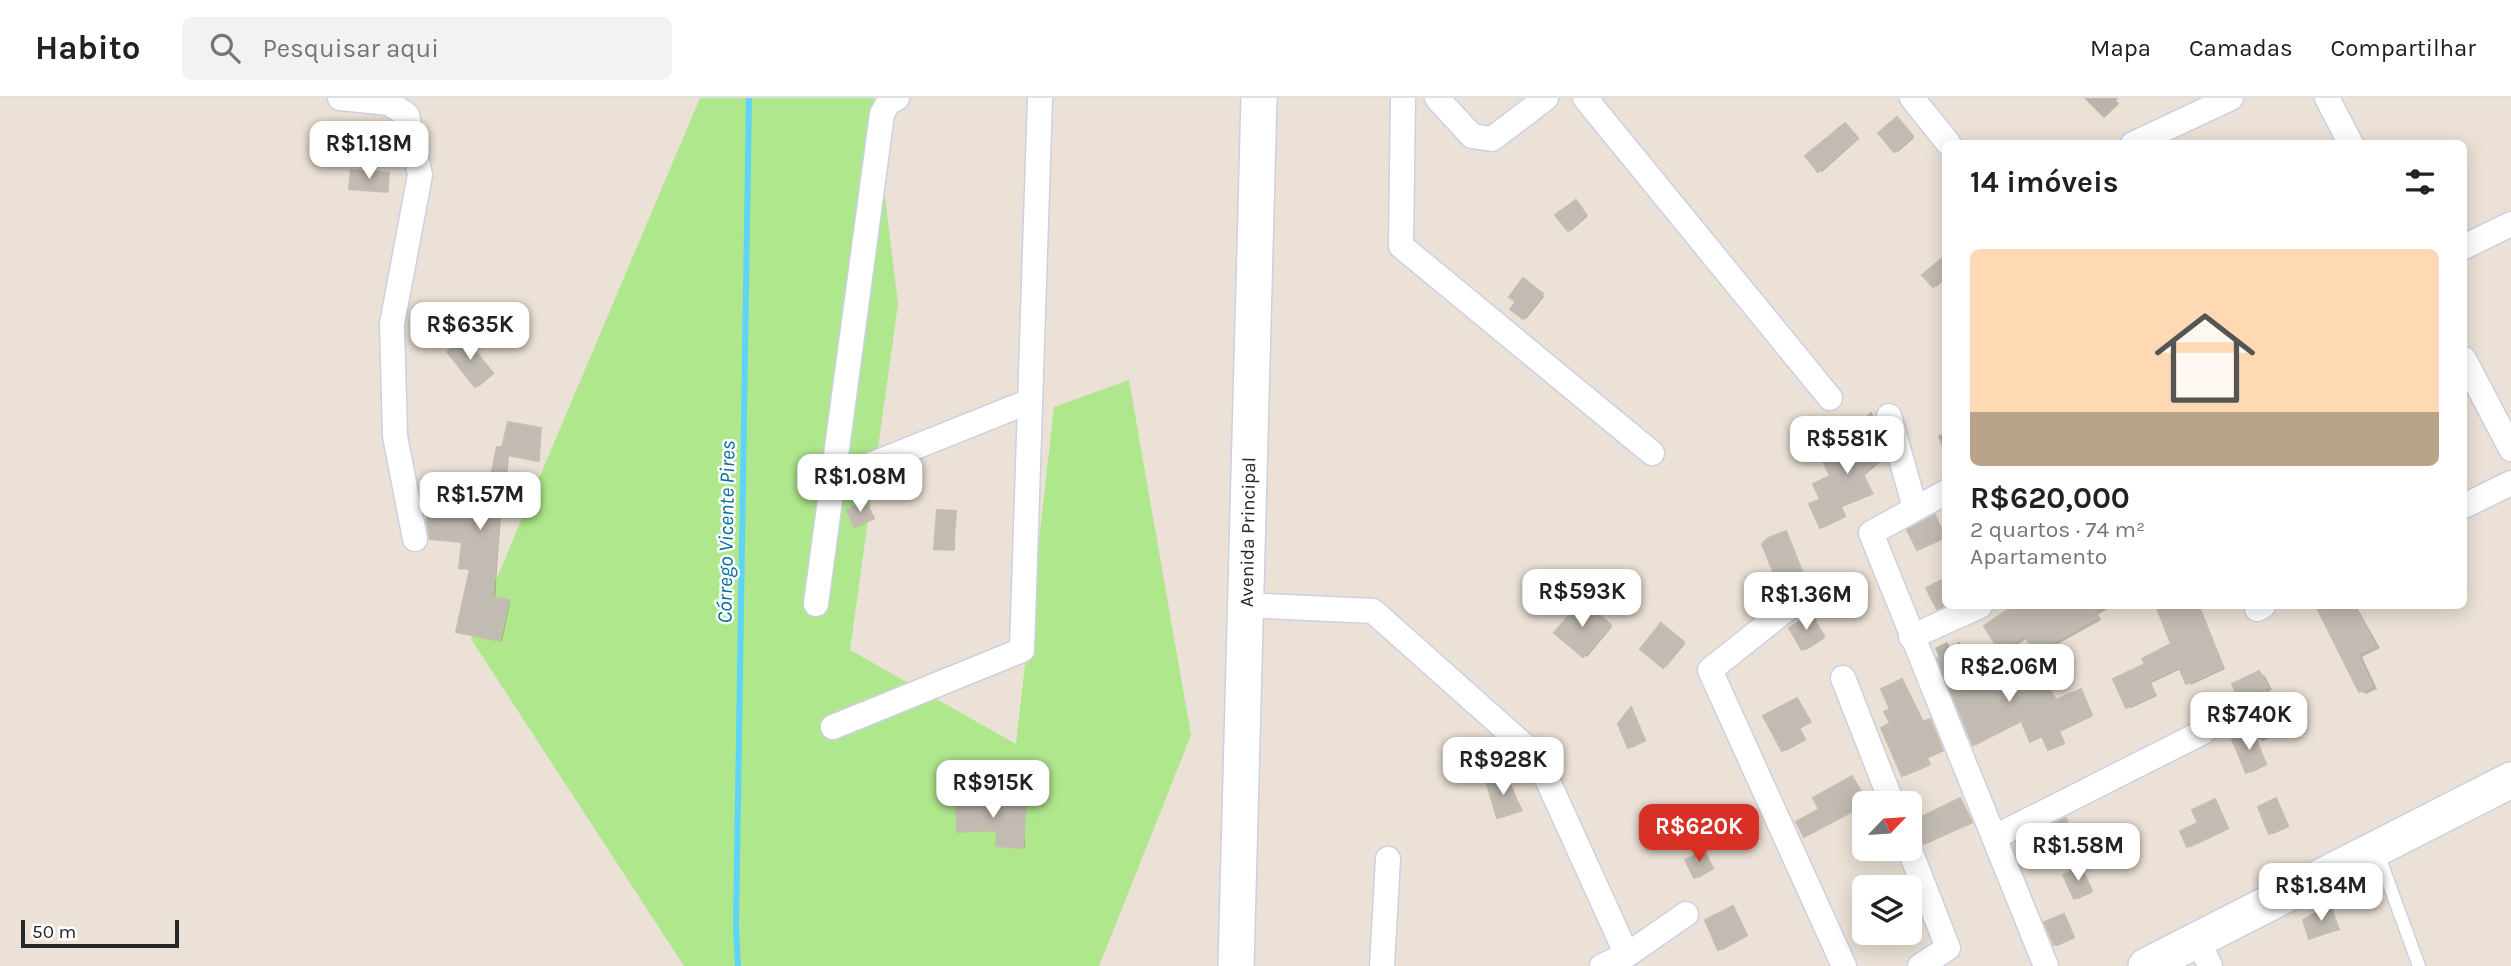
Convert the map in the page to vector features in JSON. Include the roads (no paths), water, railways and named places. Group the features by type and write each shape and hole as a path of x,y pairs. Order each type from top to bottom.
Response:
{"street":[{"path":"341,98 390,103 407,115 419,176 392,324 396,436 415,539"},
{"path":"816,604 882,114 888,103 897,98"},
{"path":"833,727 1022,650 1040,98"},
{"name":"Avenida Principal","path":"1236,966 1259,98"},
{"path":"1403,98 1401,246 1652,453"},
{"path":"1437,98 1472,136 1492,139 1546,98"},
{"path":"1585,98 1830,398"},
{"path":"1912,98 1946,140"},
{"path":"2142,140 2231,98"},
{"path":"2327,98 2349,140"},
{"path":"2467,246 2511,224"},
{"path":"2467,365 2511,449"},
{"path":"833,480 1030,401"},
{"path":"1889,416 1914,508"},
{"path":"2467,505 2511,483"},
{"path":"1942,494 1871,533 2046,966"},
{"path":"1818,585 1710,670 1844,966"},
{"path":"1245,604 1373,611 1537,757 1627,955"},
{"path":"1912,636 1973,609"},
{"path":"1843,678 1887,791"},
{"path":"1994,837 2203,732"},
{"path":"2146,966 2204,953 2376,849 2511,780"},
{"path":"1382,966 1388,859"},
{"path":"1914,861 1948,948 1920,966"},
{"path":"1602,966 1627,955 1686,914"}],"lane":[{"path":"2376,849 2419,966"}],"waterway":[{"name":"Córrego Vicente Pires","path":"738,966 736,927 749,98"}]}
